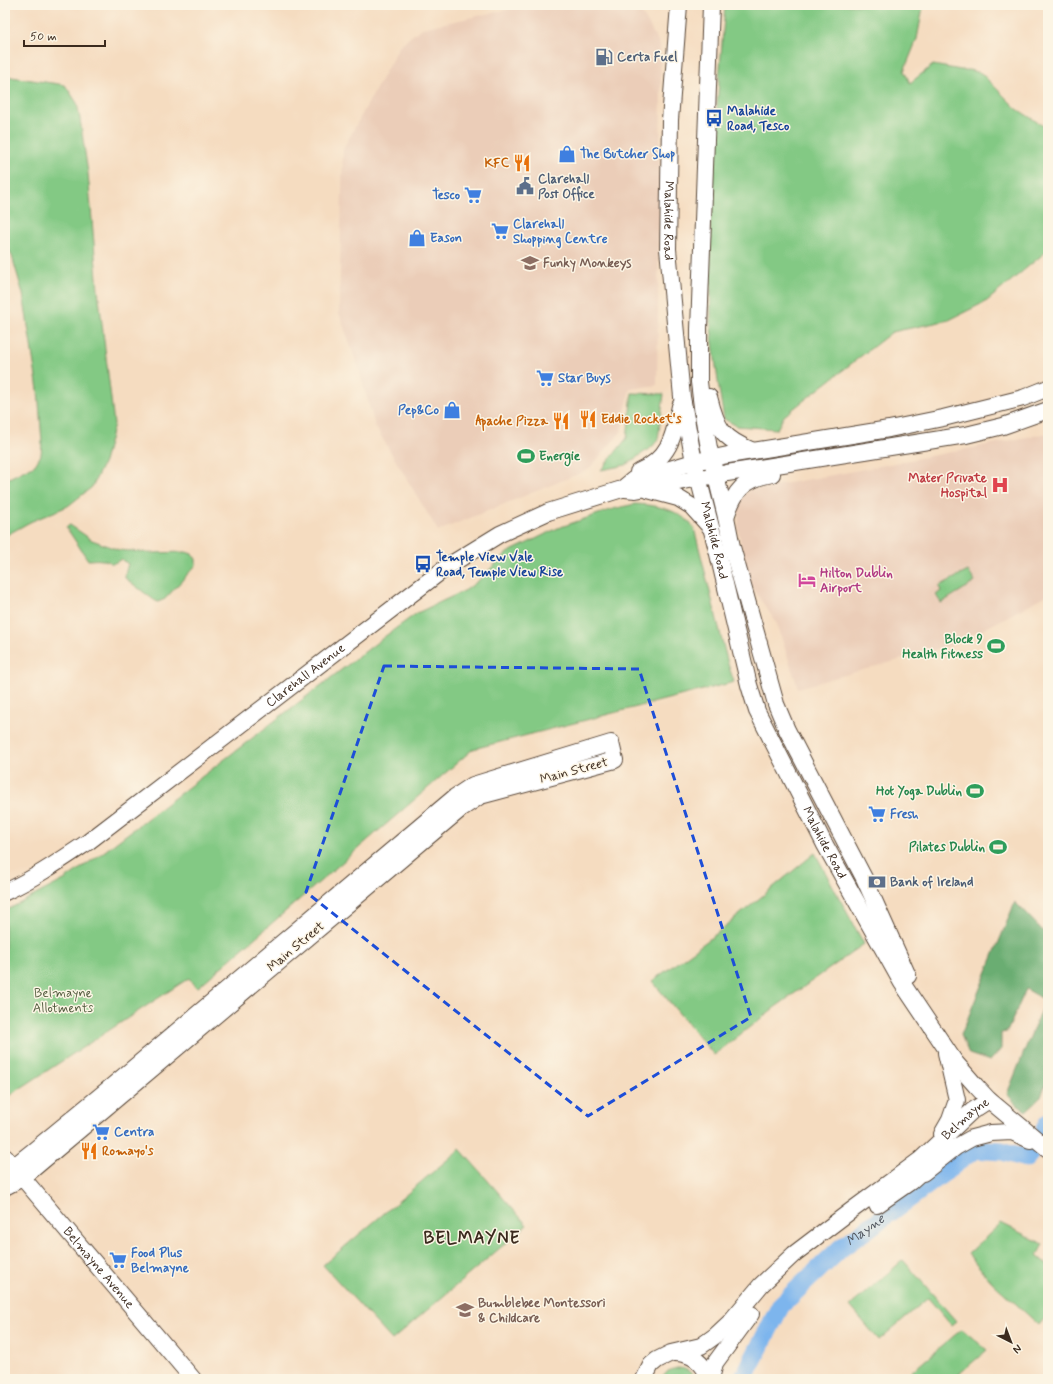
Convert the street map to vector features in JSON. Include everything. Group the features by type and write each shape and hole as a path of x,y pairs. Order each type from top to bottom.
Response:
{"main road":[{"name":"Malahide Road","path":"678,5 670,120 668,249 682,397 694,462 712,530 724,548 776,704 787,730 864,878 933,1030"},
{"name":"Malahide Road","path":"711,5 699,292 699,382 701,402 712,458 726,517 724,548 745,671 757,711 824,843 902,983 944,1046 989,1100 1046,1148"},
{"path":"699,351 706,369 708,396 717,424 729,440 753,451"},
{"name":"Clarehall Avenue","path":"5,892 25,883 52,867 88,842 448,566 500,534 548,512 614,491 633,480 694,462 889,429 943,418 1023,398 1048,388"},
{"path":"614,491 616,481 645,469 656,462 667,450 674,432 682,397"},
{"name":"Clarehall Avenue","path":"614,491 642,489 716,474 966,435 1003,426 1048,410"},
{"name":"Malahide Road","path":"726,517 733,499 742,486 748,482 768,475 816,466 836,455"},
{"path":"642,489 662,493 691,506 712,530"},
{"name":"Main Street","path":"5,1187 11,1168 187,1023 455,797 474,785 611,743 615,760 480,796 462,808 11,1168"},
{"path":"920,1160 943,1133 950,1120 957,1100 944,1046"},
{"name":"Belmayne","path":"644,1379 651,1365 657,1360 671,1353 701,1346 715,1336 730,1322 761,1285 794,1254 920,1160 972,1111 989,1100"},
{"name":"Belmayne","path":"710,1379 715,1363 720,1354 752,1312 776,1285 831,1236 910,1182 978,1116 989,1100"},
{"path":"910,1182 956,1147 972,1138 991,1133 1012,1132 1046,1148"},
{"name":"Belmayne Avenue","path":"11,1168 193,1379"},
{"name":"Belmayne","path":"671,1353 682,1353 692,1356 701,1363 710,1379"}],"highlighted area":[{"path":"384,666 639,669 751,1017 588,1116 306,892"}],"shaded area":[{"name":"Clarehall Shopping Centre","path":"511,5 635,5 645,18 660,45 661,85 657,385 630,389 621,432 588,470 438,531 375,426 359,370 339,313 343,149 400,45 422,28 506,10"},
{"path":"1048,433 1048,595 949,646 798,688 777,624 749,582 738,530 739,501 749,490"}],"green space":[{"path":"725,5 925,5 923,7 917,39 904,71 910,83 933,65 981,73 1017,109 1048,129 1048,250 987,301 949,320 892,332 784,416 777,429 737,426 724,419 711,328 710,194"},
{"path":"5,76 65,85 77,103 88,173 98,290 114,424 104,462 92,487 68,506 30,522 5,536 5,480 35,465 41,455 42,442 38,390 23,294 12,256 5,241"},
{"path":"632,393 664,394 658,439 653,446 626,465 601,470 627,438"},
{"name":"Belmayne Allotments","path":"635,504 659,507 675,512 682,516 694,528 728,664 734,682 473,749 197,988 189,978 7,1097 5,1094 5,911 64,880 101,854 388,634 417,613 466,590 478,581 507,553 558,528 613,509"},
{"path":"70,525 92,540 119,550 151,553 186,552 192,554 196,559 196,565 165,599 158,602 125,578 128,564 121,559 114,563 105,560 88,560 66,527"},
{"path":"968,571 975,582 941,603 936,595 941,591 939,586"},
{"path":"815,853 864,944 774,1008 714,1055 652,981 711,938"},
{"path":"1015,902 1048,936 1048,1077 1041,1097 1026,1111 1017,1105 1007,1094 1045,1000 1026,989 1007,1032 1001,1033 1001,1049 990,1061 969,1054 961,1035"},
{"path":"1048,1112 1048,1130 1041,1124"},
{"path":"460,1149 527,1225 392,1340 323,1265"},
{"path":"1001,1223 1043,1244 1037,1256 1048,1265 1048,1314 1039,1325 992,1282 968,1254"},
{"path":"903,1260 956,1321 951,1325 928,1298 879,1340 850,1306"},
{"path":"962,1329 987,1350 953,1379 903,1379"},
{"path":"677,1368 688,1370 695,1379 661,1379 668,1371"}],"waterway":[{"name":"Mayne","path":"1045,1128 1048,1123"},
{"name":"Mayne","path":"743,1379 781,1305 841,1248 975,1149 1002,1151 1026,1158 1031,1152"}],"place":[{"name":"Certa Fuel","path":"604,57"},
{"name":"Malahide Road, Tesco","path":"714,118"},
{"name":"The Butcher Shop","path":"567,154"},
{"name":"KFC","path":"522,163"},
{"name":"Clarehall Post Office","path":"525,186"},
{"name":"Tesco","path":"473,195"},
{"name":"Clarehall Shopping Centre","path":"500,231"},
{"name":"Eason","path":"417,238"},
{"name":"Funky Monkeys","path":"530,263"},
{"name":"Star Buys","path":"545,378"},
{"name":"Pep&Co","path":"452,410"},
{"name":"Eddie Rocket's","path":"588,419"},
{"name":"Apache Pizza","path":"561,421"},
{"name":"Energie","path":"526,456"},
{"name":"Mater Private Hospital","path":"1000,485"},
{"name":"Temple View Vale Road, Temple View Rise","path":"423,564"},
{"name":"Hilton Dublin Airport","path":"807,580"},
{"name":"Block 9 Health Fitness","path":"996,646"},
{"name":"Hot Yoga Dublin","path":"975,791"},
{"name":"Fresh","path":"877,814"},
{"name":"Pilates Dublin","path":"998,847"},
{"name":"Bank of Ireland","path":"877,882"},
{"name":"Centra","path":"101,1132"},
{"name":"Romayo's","path":"89,1151"},
{"name":"Food Plus Belmayne","path":"118,1260"},
{"name":"Bumblebee Montessori & Childcare","path":"465,1310"}],"district":[{"name":"BELMAYNE","path":"472,1238"}]}
